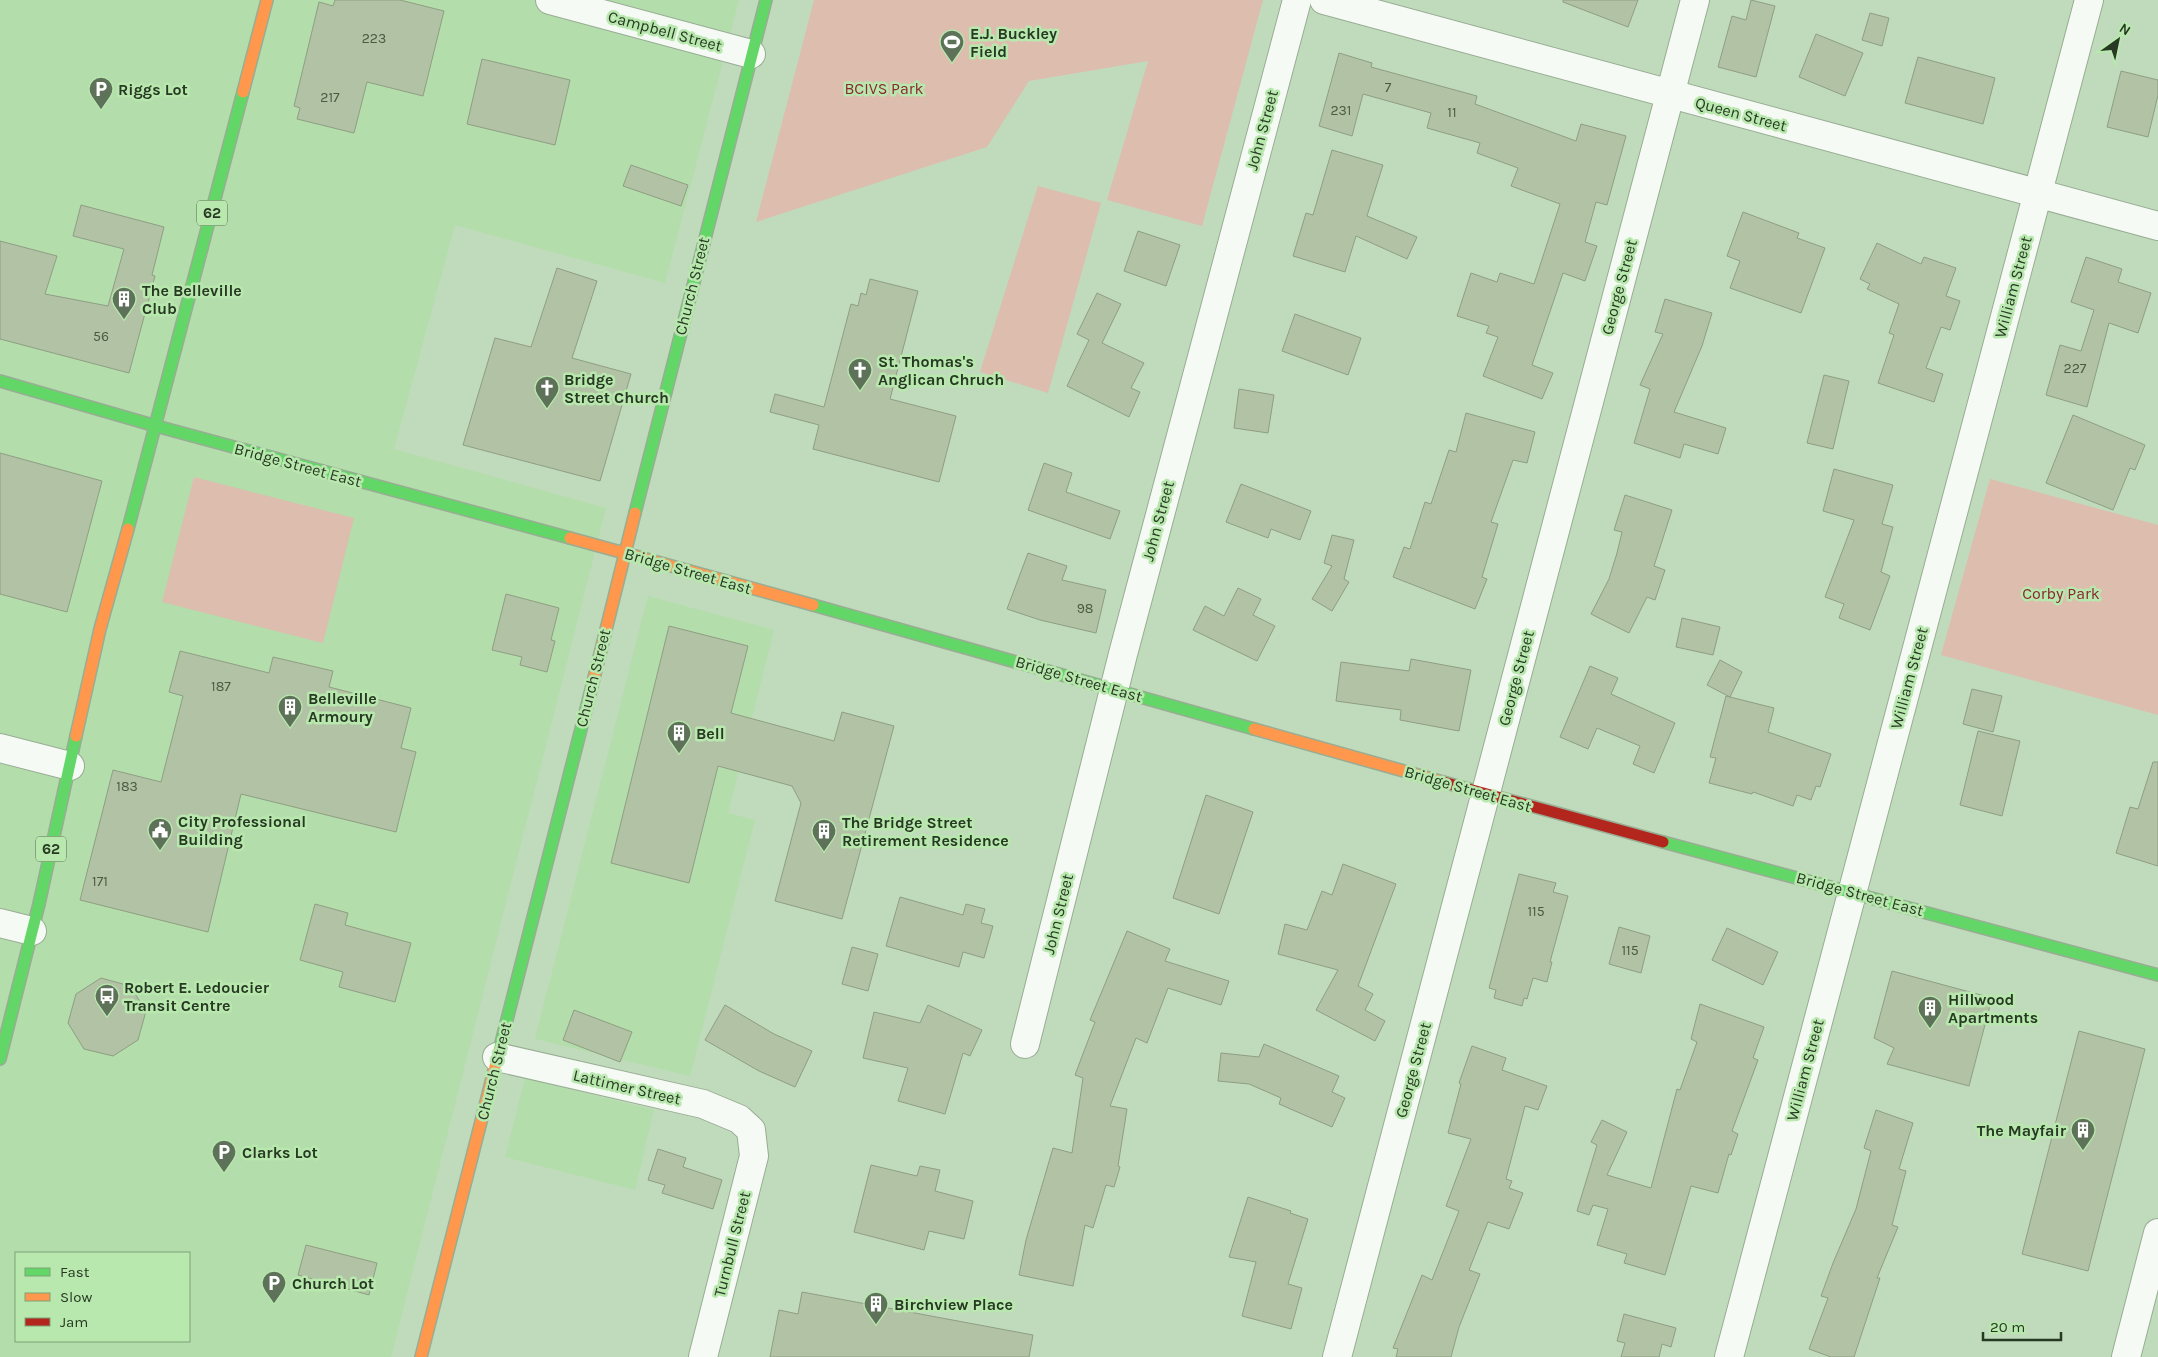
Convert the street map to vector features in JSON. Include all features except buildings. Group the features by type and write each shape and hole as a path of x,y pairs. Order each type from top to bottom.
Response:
{"street":[{"name":"62","path":"0,1059 32,931 100,629 156,426 267,0"},
{"name":"Campbell Street","path":"550,0 751,54"},
{"name":"Church Street","path":"421,1357 766,0"},
{"name":"John Street","path":"1025,1044 1114,689 1297,0"},
{"name":"Queen Street","path":"1324,0 2158,226"},
{"name":"George Street","path":"1337,1357 1695,0"},
{"name":"William Street","path":"1729,1357 2089,0"},
{"name":"Bridge Street East","path":"0,381 156,426 625,553 1485,794 2158,975"},
{"path":"0,748 70,766"},
{"path":"0,923 32,931"},
{"name":"Lattimer Street","path":"497,1058 703,1104 739,1119 751,1130"},
{"name":"Turnbull Street","path":"703,1357 754,1156 751,1130"},
{"path":"2126,1357 2158,1233"}],"shaded area":[{"path":"0,0 739,0 665,283 455,225 394,449 606,508 391,1357 0,1357"},
{"path":"648,596 774,630 728,813 755,820 690,1076 535,1039"},
{"path":"525,1078 654,1110 635,1190 505,1157"}],"green space":[{"name":"BCIVS Park","path":"814,0 1263,0 1202,226 1107,200 1148,61 1029,81 987,147 756,222"},
{"path":"1038,186 1101,203 1048,393 980,372"},
{"path":"194,477 354,518 323,643 162,602"},
{"name":"Corby Park","path":"1990,479 2158,525 2158,715 1941,655"}],"traffic: fast":[{"path":"635,513 766,0"},
{"path":"128,529 243,92"},
{"path":"0,381 156,426 570,538"},
{"path":"813,605 1254,729"},
{"path":"499,1051 593,682"},
{"path":"0,1059 39,904 76,736"},
{"path":"1663,842 2158,975"}],"traffic: slow":[{"path":"243,92 267,0"},
{"path":"593,682 635,513"},
{"path":"76,736 100,629 128,529"},
{"path":"570,538 813,605"},
{"path":"1254,729 1443,782"},
{"path":"421,1357 499,1051"}],"traffic: jam":[{"path":"1443,782 1663,842"}],"place":[{"name":"E.J. Buckley Field","path":"952,63"},
{"name":"Riggs Lot","path":"101,110"},
{"name":"The Belleville Club","path":"124,320"},
{"name":"St. Thomas's Anglican Chruch","path":"860,391"},
{"name":"Bridge Street Church","path":"547,409"},
{"name":"Belleville Armoury","path":"290,728"},
{"name":"Bell","path":"679,754"},
{"name":"City Professional Building","path":"160,851"},
{"name":"The Bridge Street Retirement Residence","path":"824,852"},
{"name":"Robert E. Ledoucier Transit Centre","path":"107,1017"},
{"name":"Hillwood Apartments","path":"1930,1029"},
{"name":"The Mayfair","path":"2083,1151"},
{"name":"Clarks Lot","path":"224,1173"},
{"name":"Church Lot","path":"274,1304"},
{"name":"Birchview Place","path":"876,1325"}]}
